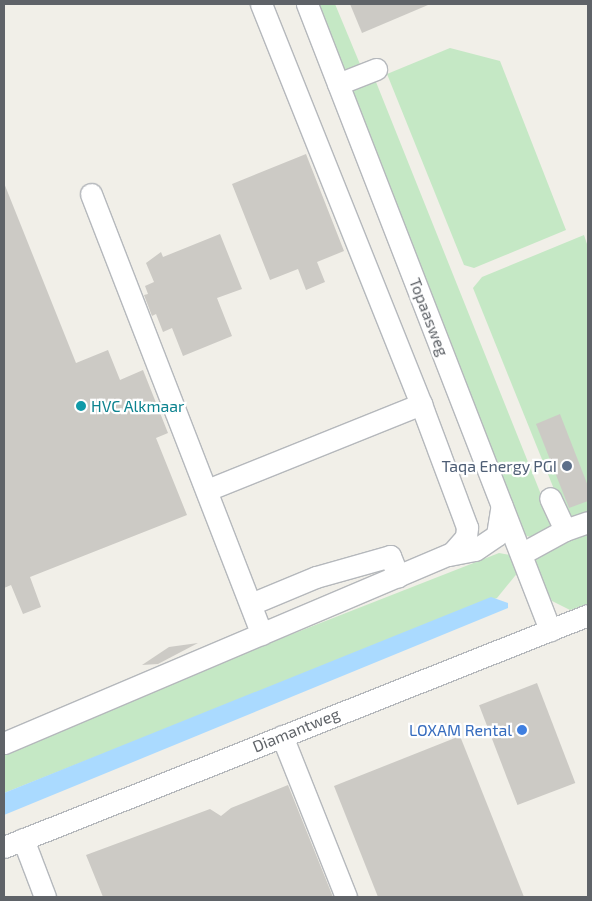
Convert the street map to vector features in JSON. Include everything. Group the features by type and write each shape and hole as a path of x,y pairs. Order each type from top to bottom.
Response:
{"street":[{"path":"4,743 398,576 446,555 461,545 467,527 421,404 261,4"},
{"name":"Topaasweg","path":"307,4 550,630"},
{"path":"338,84 376,69"},
{"path":"91,194 262,634"},
{"path":"207,490 421,404"},
{"path":"550,498 565,530"},
{"path":"446,555 475,550 497,535 502,504"},
{"path":"521,554 565,530 588,522"},
{"path":"251,604 316,577 390,556 398,576"},
{"name":"Diamantweg","path":"13,843 588,615"},
{"path":"282,736 346,897"},
{"path":"13,843 45,897"}],"green space":[{"path":"311,4 335,4 362,69 344,76"},
{"path":"450,48 500,61 566,230 474,268 464,265 387,74"},
{"path":"371,82 376,82 554,527 530,537 524,535 351,90"},
{"path":"584,235 588,247 588,517 572,519 562,509 473,288 482,277"},
{"path":"588,528 588,604 570,610 552,601 532,563 534,554"},
{"path":"499,553 510,555 519,571 497,598 4,793 4,747"}],"water":[{"path":"491,597 508,603 508,608 4,815 4,793"}],"building":[{"path":"350,4 428,4 428,5 362,33"},
{"path":"306,154 344,251 317,262 325,282 306,290 298,269 270,280 232,184"},
{"name":"HVC Alkmaar","path":"4,183 76,363 108,350 120,380 143,370 168,433 156,438 187,515 30,577 41,607 23,614 11,585 4,588"},
{"path":"220,234 242,289 217,298 232,336 183,356 172,328 163,332 156,314 152,316 144,295 148,294 145,286 154,282 146,263 161,252 163,257"},
{"path":"560,414 588,486 588,501 569,508 536,424"},
{"path":"198,643 158,664 142,665 169,647"},
{"path":"537,683 575,783 517,805 479,705"},
{"path":"460,736 524,897 378,897 334,786"},
{"path":"288,785 333,897 103,897 86,855 210,809 221,816 231,808"}],"place":[{"name":"HVC Alkmaar","path":"81,406"},
{"name":"Taqa Energy PGI","path":"567,466"},
{"name":"LOXAM Rental","path":"522,730"}]}
